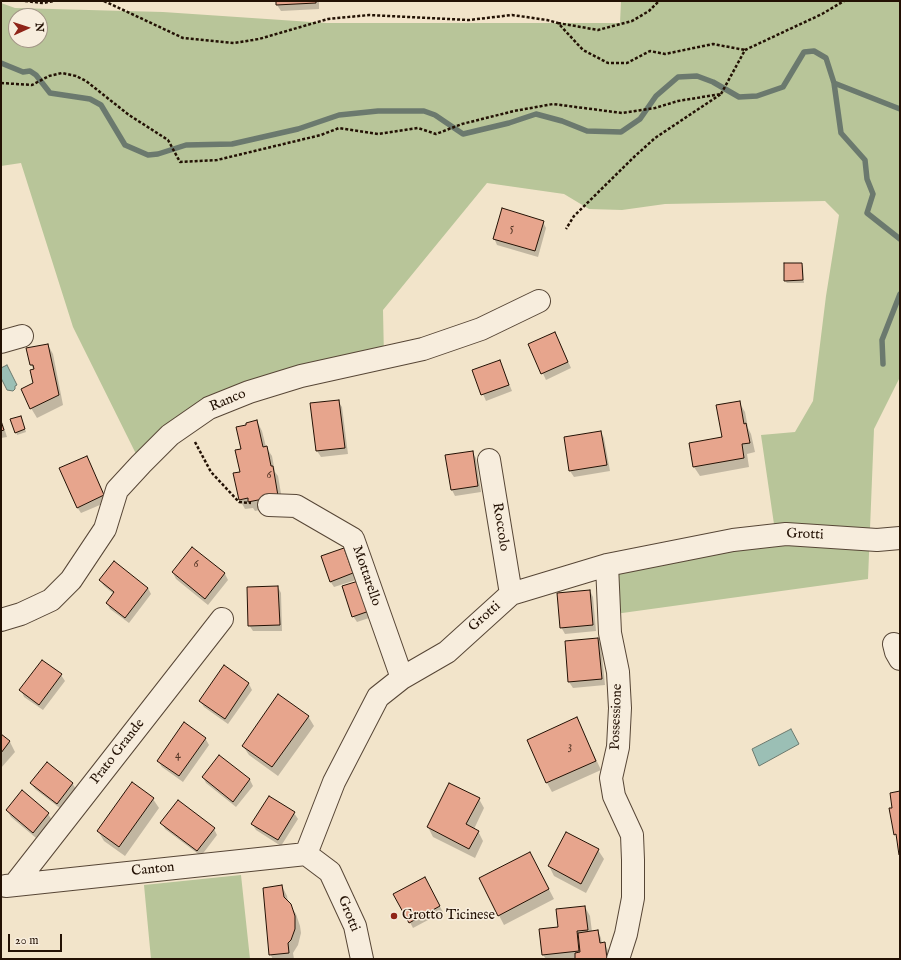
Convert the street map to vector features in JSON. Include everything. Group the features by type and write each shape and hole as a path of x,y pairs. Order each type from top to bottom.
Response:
{"street":[{"name":"Ranco","path":"1,620 21,614 51,600 71,580 105,528 117,490 170,435 209,408 249,392 301,376 423,349 481,329 539,302"},
{"path":"1,342 22,336"},
{"name":"Roccolo","path":"489,460 511,594"},
{"name":"Mottarello","path":"269,505 296,506 353,538 402,678"},
{"name":"Grotti","path":"362,959 354,926 330,872 306,854 334,782 378,697 402,678 447,652 511,594 607,565 733,540 786,534 877,540 900,538"},
{"name":"Possessione","path":"607,565 610,633 618,672 620,708 618,748 611,778 614,796 632,835 633,860 633,898 626,934 618,959"},
{"name":"Prato Grande","path":"8,886 222,619"},
{"name":"Canton","path":"8,886 306,854"}],"path":[{"path":"25,1 43,3 54,1"},
{"path":"104,1 183,38 234,42 259,39 328,19 369,15 469,20 512,15 598,30 632,21 649,11 659,1"},
{"path":"566,228 574,216 634,156 655,138 722,94 746,50 822,14 844,1"},
{"path":"558,23 583,50 608,63 627,63 650,51 665,54 713,44 746,50"},
{"path":"1,83 32,85 49,76 62,74 76,76 86,81 129,115 168,140 180,162 217,160 320,135 338,128 378,134 418,128 436,134 462,124 514,110 553,104 622,113 655,108 678,101 722,94"},
{"path":"190,421 195,443 211,472 238,502 269,505"}],"green space":[{"path":"621,1 900,1 900,377 874,429 868,579 615,614 605,566 775,531 761,435 795,432 813,401 826,296 839,215 825,201 665,204 622,210 589,209 564,194 487,183 383,310 384,358 249,392 141,464 73,327 21,163 1,166 1,3 15,8 8,8 8,48 48,48 48,9 163,12 326,23 620,23"},
{"path":"241,875 250,959 151,959 144,885"}],"water":[{"path":"7,365 17,385 13,391 7,390 1,378 1,368"},
{"path":"791,729 799,744 759,766 752,749"}],"building":[{"path":"276,1 316,1 316,3 276,5"},
{"path":"502,208 544,221 535,251 493,239"},
{"path":"784,263 802,263 803,280 784,281"},
{"path":"555,332 568,362 541,374 528,344"},
{"path":"48,344 59,395 30,409 21,389 33,383 30,370 34,369 33,365 30,365 26,348"},
{"path":"500,360 509,385 481,395 472,370"},
{"path":"339,400 345,448 316,451 310,403"},
{"path":"740,401 744,424 746,423 750,443 742,444 744,458 693,467 689,443 722,437 716,405"},
{"path":"21,416 25,429 15,433 10,419"},
{"path":"257,420 263,447 267,446 271,466 273,466 278,496 248,502 248,498 239,500 233,473 240,472 235,450 241,449 236,427 246,425 246,423"},
{"path":"1,421 4,430 1,431"},
{"path":"601,431 607,465 569,471 564,437"},
{"path":"473,451 478,486 451,490 445,455"},
{"path":"87,456 104,495 77,508 59,468"},
{"path":"192,547 225,573 205,599 172,572"},
{"path":"344,548 353,573 330,582 321,556"},
{"path":"114,561 148,588 125,618 106,603 114,592 99,580"},
{"path":"365,579 375,609 352,617 342,586"},
{"path":"278,586 280,625 248,626 247,587"},
{"path":"590,590 593,625 560,628 557,593"},
{"path":"598,638 602,679 568,682 565,641"},
{"path":"42,660 62,674 39,705 19,690"},
{"path":"224,665 249,683 225,719 199,701"},
{"path":"278,694 309,716 272,767 242,746"},
{"path":"577,717 596,761 546,783 527,740"},
{"path":"184,722 206,738 179,776 157,761"},
{"path":"1,734 10,741 1,753"},
{"path":"219,755 250,779 233,802 202,777"},
{"path":"47,762 73,783 57,804 30,783"},
{"path":"132,782 154,798 119,847 97,831"},
{"path":"449,783 480,798 466,824 479,831 469,849 427,827"},
{"path":"22,790 49,813 33,833 6,810"},
{"path":"900,791 899,855 896,834 894,835 889,808 892,808 890,793"},
{"path":"269,796 295,812 278,840 251,824"},
{"path":"178,800 215,828 197,851 160,823"},
{"path":"566,832 599,849 581,884 548,866"},
{"path":"530,852 549,889 498,916 479,878"},
{"path":"425,877 440,906 409,923 393,894"},
{"path":"282,885 284,897 291,904 295,916 295,929 291,940 288,943 289,953 269,955 263,888"},
{"path":"585,906 588,930 577,931 579,951 542,955 539,929 558,927 556,909"},
{"path":"598,930 600,943 605,942 607,959 575,959 575,953 580,952 578,933"}],"waterway":[{"path":"1,63 23,72 30,71 36,75 50,93 90,99 101,105 125,145 148,155 158,154 186,145 232,144 298,129 339,115 378,111 424,111 435,115 463,134 509,123 536,114 562,121 587,131 621,132 640,119 656,96 678,77 697,76 713,82 739,97 757,96 783,87 804,52 814,51 826,58 834,83 900,109"},
{"path":"834,83 841,133 865,160 867,179 873,194 867,213 900,239"},
{"path":"883,364 882,340 900,294"}],"place":[{"name":"Grotto Ticinese","path":"394,916"}]}
